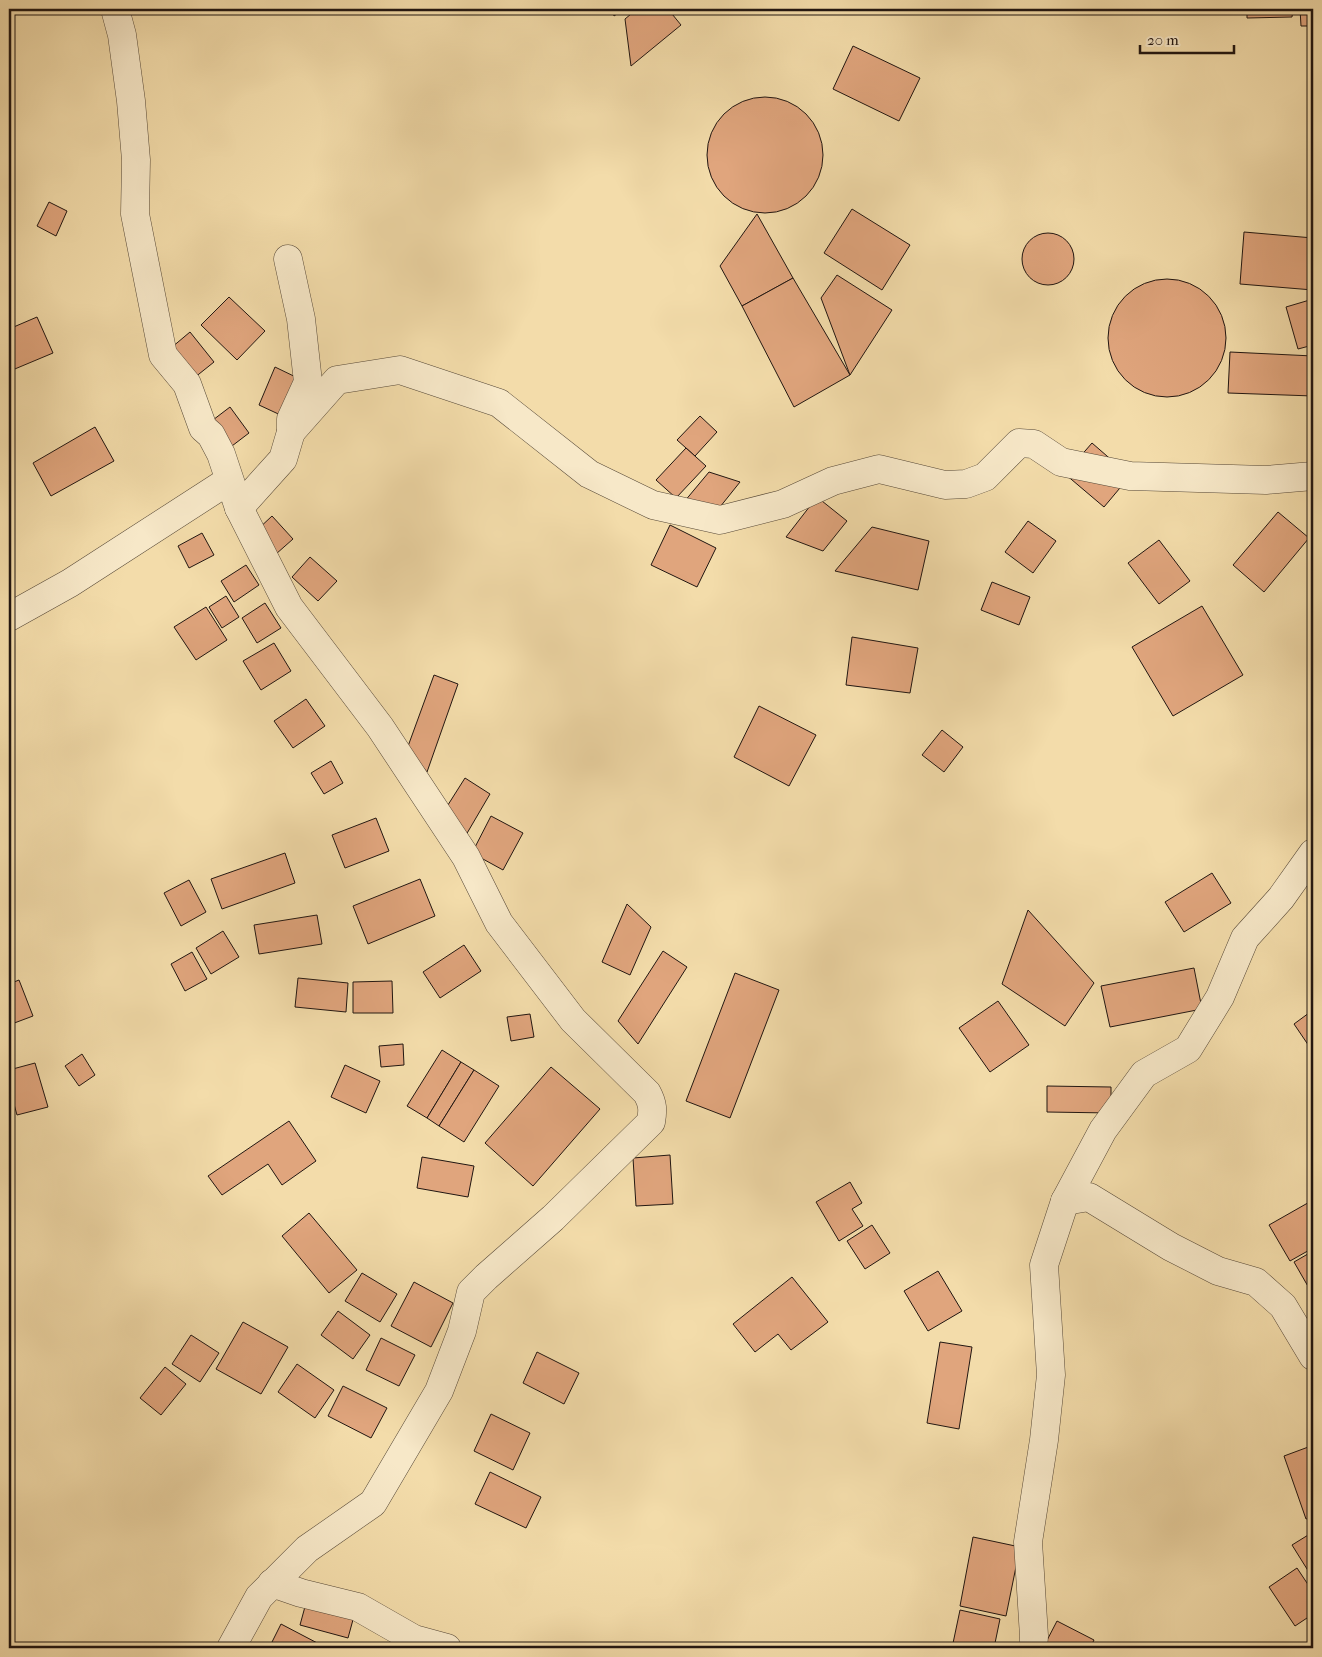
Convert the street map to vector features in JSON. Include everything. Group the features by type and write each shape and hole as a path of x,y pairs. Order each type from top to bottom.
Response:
{"street":[{"path":"115,9 122,35 131,101 136,160 135,214 163,355 187,384 203,428 211,435 221,454 228,481 239,508 289,607 391,744 466,857 499,923 573,1020 647,1093 652,1103 653,1112 651,1122 570,1202 471,1292 462,1331 439,1391 373,1503 308,1549 272,1583 259,1597 232,1648"},
{"path":"239,508 283,459 291,432 291,419 308,382 300,319 288,259"},
{"path":"291,432 337,380 400,370 499,403 589,474 653,505 720,520 783,504 833,481 880,469 945,485 966,484 986,476 1020,443 1027,442 1034,444 1061,462 1130,476 1266,480 1313,476"},
{"path":"9,617 70,583 228,481"},
{"path":"1032,1648 1034,1636 1028,1542 1044,1440 1051,1375 1044,1265 1065,1201 1103,1130 1144,1074 1188,1049 1220,997 1245,938 1281,898 1313,853"},
{"path":"1065,1201 1090,1197 1127,1221 1218,1271 1256,1282 1283,1306 1313,1356"},
{"path":"272,1583 301,1593 358,1607 414,1639 448,1648"}],"building":[{"path":"612,9 624,9 614,16"},
{"path":"637,9 668,9 681,25 631,66 625,19"},
{"path":"1247,9 1293,9 1292,17 1247,18"},
{"path":"1300,9 1313,9 1313,26 1301,26"},
{"path":"853,46 920,78 899,121 833,89"},
{"path":"765,97 787,101 806,114 819,133 823,155 819,177 806,196 787,209 765,213 743,209 724,196 711,177 707,155 711,133 724,114 743,101"},
{"path":"49,202 67,211 56,236 37,226"},
{"path":"852,209 910,245 882,290 824,253"},
{"path":"757,214 793,278 742,306 720,266"},
{"path":"1244,232 1313,238 1313,290 1240,284"},
{"path":"1048,233 1062,237 1070,245 1074,259 1070,273 1062,281 1048,285 1034,281 1026,273 1022,259 1026,245 1034,237"},
{"path":"837,275 892,310 850,375 821,298"},
{"path":"793,278 850,375 794,407 742,306"},
{"path":"1167,279 1190,283 1209,296 1222,315 1226,338 1222,361 1209,380 1190,393 1167,397 1144,393 1125,380 1112,361 1108,338 1112,315 1125,296 1144,283"},
{"path":"229,297 265,331 237,360 201,325"},
{"path":"1313,299 1313,345 1298,349 1286,307"},
{"path":"37,317 53,353 10,371 9,329"},
{"path":"190,332 214,362 189,382 165,353"},
{"path":"1230,352 1313,356 1313,396 1228,393"},
{"path":"275,367 304,381 287,418 259,405"},
{"path":"230,407 249,433 228,449 209,423"},
{"path":"700,416 717,432 695,456 677,440"},
{"path":"95,427 114,461 51,496 33,463"},
{"path":"1092,443 1130,476 1104,507 1065,474"},
{"path":"686,448 706,466 676,498 656,480"},
{"path":"709,472 740,482 716,512 684,502"},
{"path":"817,497 847,521 823,551 786,537"},
{"path":"1278,512 1309,538 1264,592 1233,565"},
{"path":"272,516 293,539 276,554 256,531"},
{"path":"1028,521 1056,541 1033,573 1005,552"},
{"path":"670,525 716,548 697,587 651,565"},
{"path":"872,527 929,541 918,590 835,571"},
{"path":"202,533 214,555 189,568 178,546"},
{"path":"1159,540 1190,581 1159,604 1128,563"},
{"path":"310,557 337,581 318,601 292,577"},
{"path":"246,565 259,585 234,602 221,581"},
{"path":"992,582 1030,597 1019,625 981,610"},
{"path":"226,596 239,617 222,628 209,607"},
{"path":"265,603 281,628 257,643 242,618"},
{"path":"1202,606 1243,675 1173,716 1132,647"},
{"path":"206,607 227,640 196,660 174,627"},
{"path":"852,637 918,648 910,693 846,685"},
{"path":"274,643 291,671 261,690 243,661"},
{"path":"434,675 458,684 427,772 407,749"},
{"path":"306,699 325,726 293,748 274,721"},
{"path":"759,706 816,735 789,786 734,757"},
{"path":"942,730 963,747 944,772 922,755"},
{"path":"331,761 343,783 324,794 311,773"},
{"path":"465,778 490,794 466,835 446,808"},
{"path":"491,816 523,833 503,870 472,853"},
{"path":"376,818 389,851 345,868 332,835"},
{"path":"285,853 295,883 222,909 211,879"},
{"path":"1212,873 1231,903 1184,932 1165,902"},
{"path":"420,879 435,916 368,944 353,906"},
{"path":"189,880 206,912 181,926 164,893"},
{"path":"627,904 651,927 630,975 602,962"},
{"path":"1028,910 1094,983 1065,1026 1002,984"},
{"path":"317,915 322,944 259,954 254,925"},
{"path":"223,931 239,957 211,974 196,948"},
{"path":"464,945 481,971 440,998 423,972"},
{"path":"663,951 687,967 638,1044 618,1021"},
{"path":"192,952 207,979 185,991 171,964"},
{"path":"1194,968 1202,1009 1110,1027 1101,986"},
{"path":"735,973 779,990 730,1118 686,1101"},
{"path":"298,978 348,983 346,1012 295,1007"},
{"path":"19,980 33,1016 9,1025 9,984"},
{"path":"392,981 393,1013 353,1013 353,982"},
{"path":"998,1001 1029,1045 990,1072 959,1028"},
{"path":"1313,1010 1313,1047 1311,1049 1294,1024"},
{"path":"530,1014 534,1037 511,1041 507,1017"},
{"path":"403,1044 404,1065 381,1067 379,1046"},
{"path":"442,1050 461,1062 427,1118 407,1106"},
{"path":"82,1054 95,1075 79,1086 65,1066"},
{"path":"461,1062 474,1070 439,1126 427,1118"},
{"path":"35,1063 48,1107 17,1115 9,1086 9,1070"},
{"path":"345,1065 380,1081 366,1113 331,1097"},
{"path":"551,1067 600,1109 533,1186 485,1143"},
{"path":"474,1070 499,1086 464,1142 439,1126"},
{"path":"1047,1086 1111,1087 1111,1113 1047,1112"},
{"path":"289,1121 316,1161 282,1185 268,1164 222,1195 208,1176"},
{"path":"670,1155 673,1204 636,1206 633,1158"},
{"path":"422,1157 474,1166 468,1197 417,1188"},
{"path":"850,1182 862,1203 852,1209 863,1226 839,1241 816,1202"},
{"path":"1313,1200 1313,1248 1290,1261 1269,1225"},
{"path":"309,1213 357,1270 329,1293 282,1236"},
{"path":"872,1225 890,1253 865,1269 847,1241"},
{"path":"1313,1251 1313,1295 1294,1262"},
{"path":"938,1271 962,1311 928,1331 904,1291"},
{"path":"362,1273 397,1294 380,1322 345,1301"},
{"path":"792,1277 828,1322 791,1350 778,1334 755,1352 733,1324"},
{"path":"414,1282 453,1303 431,1347 391,1326"},
{"path":"338,1311 370,1335 353,1359 321,1335"},
{"path":"243,1322 288,1347 261,1394 216,1369"},
{"path":"191,1335 219,1353 200,1382 172,1364"},
{"path":"381,1338 415,1355 399,1386 366,1370"},
{"path":"940,1342 972,1347 959,1429 927,1423"},
{"path":"537,1352 579,1373 564,1404 523,1383"},
{"path":"297,1364 334,1390 315,1418 278,1392"},
{"path":"165,1367 186,1384 161,1415 140,1398"},
{"path":"343,1386 387,1408 371,1438 328,1416"},
{"path":"491,1414 530,1433 513,1470 474,1451"},
{"path":"1311,1446 1313,1517 1306,1519 1284,1456"},
{"path":"490,1472 541,1497 526,1528 475,1504"},
{"path":"1313,1532 1313,1576 1312,1577 1292,1545"},
{"path":"973,1537 1020,1547 1006,1616 960,1606"},
{"path":"1297,1568 1309,1586 1313,1583 1313,1614 1295,1626 1269,1587"},
{"path":"306,1603 354,1616 348,1638 300,1625"},
{"path":"960,1610 1000,1619 994,1648 952,1648"},
{"path":"1057,1621 1094,1640 1090,1648 1043,1648"},
{"path":"281,1624 323,1646 322,1648 269,1648"}]}
